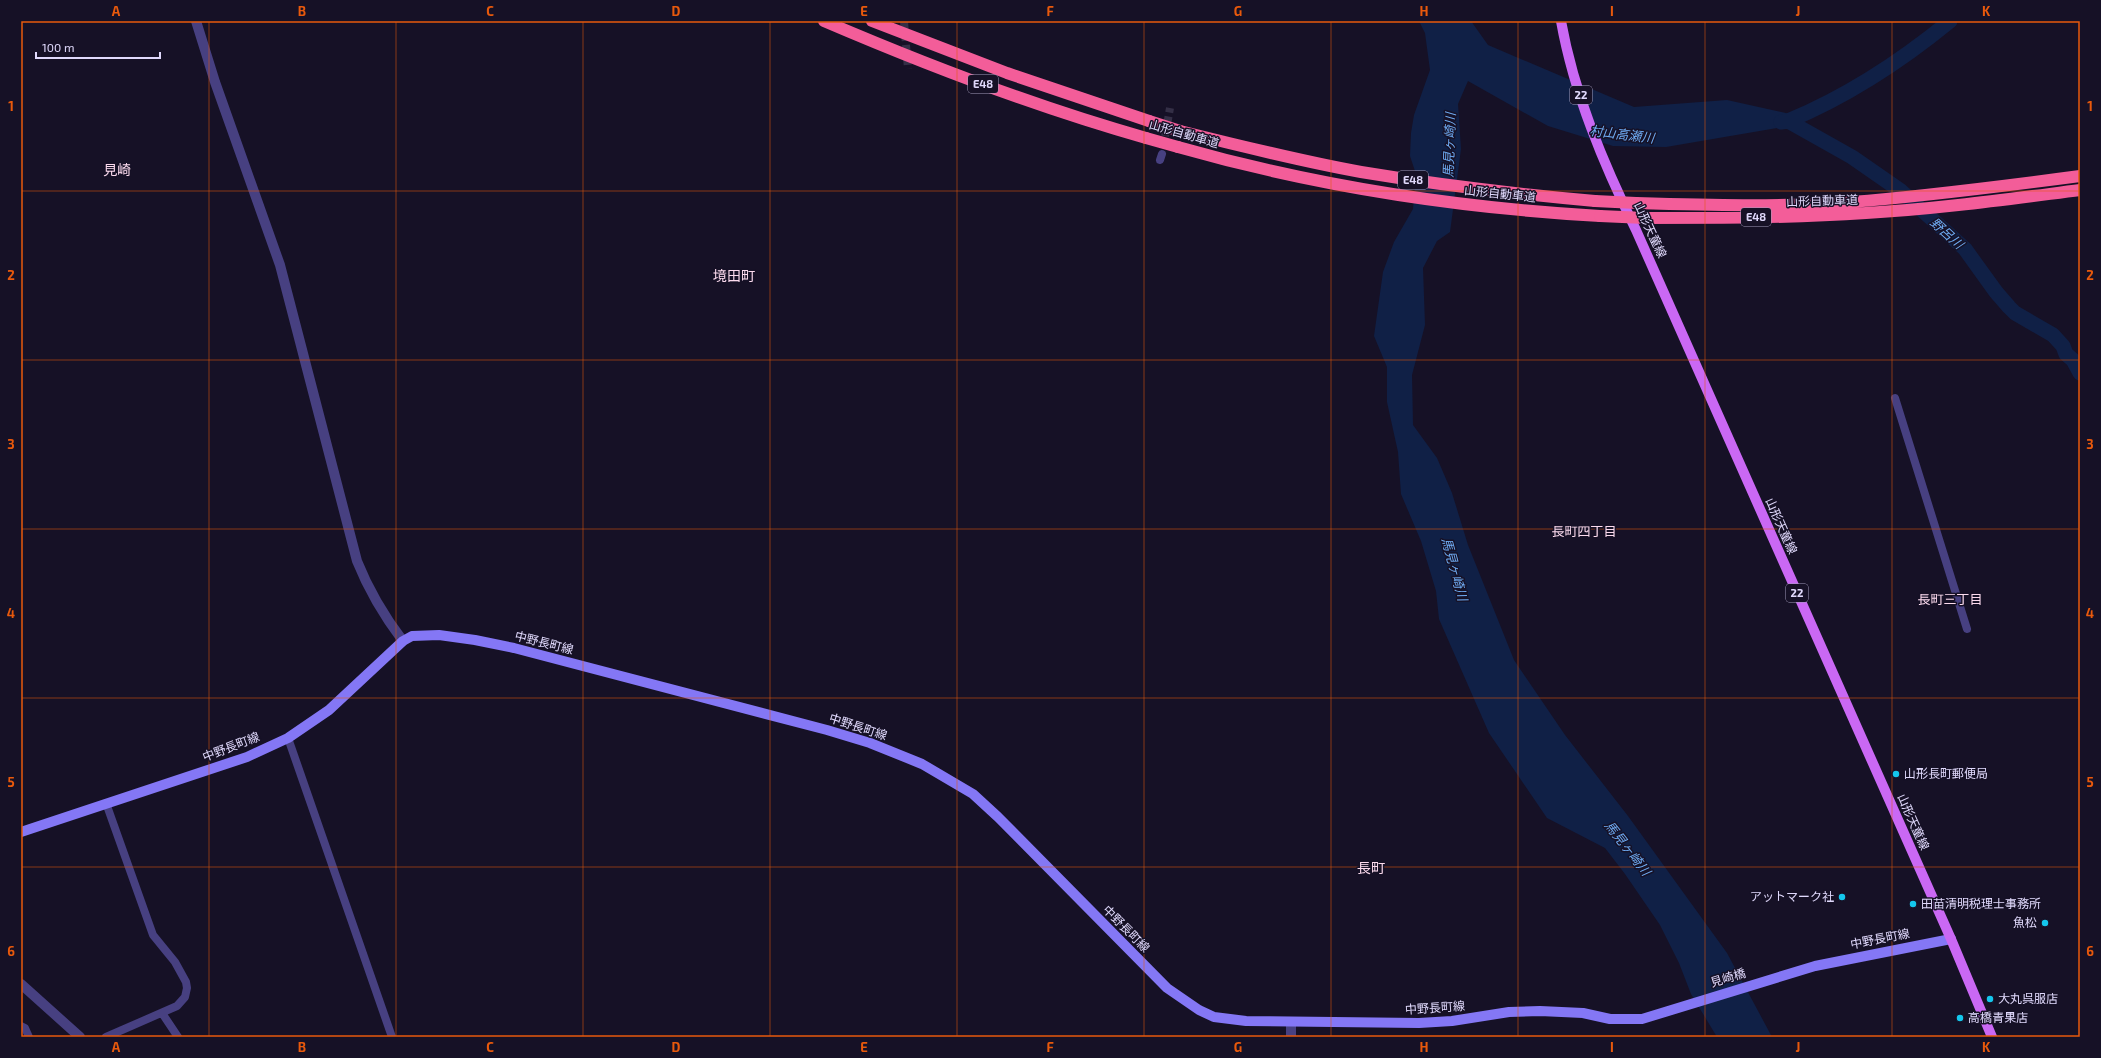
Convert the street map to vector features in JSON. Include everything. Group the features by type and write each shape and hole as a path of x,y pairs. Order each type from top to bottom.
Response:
{"highway":[{"name":"山形自動車道","path":"824,21 892,50 1010,95 1146,138 1216,158 1281,172 1338,184 1442,201 1538,212 1600,216 1645,218 1733,218 1867,213 1988,202 2080,190"},
{"name":"山形自動車道","path":"872,21 1014,76 1180,131 1282,156 1430,183 1595,201 1636,204 1708,205 1849,202 1971,190 2080,176"}],"main road":[{"name":"山形天童線","path":"1562,21 1578,88 1615,187 1636,230 1951,939 1992,1037"},
{"name":"中野長町線","path":"21,832 247,757 288,738 329,710 403,641 412,636 439,635 475,640 514,648 827,730 898,754 952,781 972,794 998,817 1167,988 1188,1003 1214,1017 1226,1019 1291,1022 1419,1024 1452,1021 1508,1012 1540,1011 1583,1013 1610,1019 1631,1021 1648,1016"},
{"name":"中野長町線","path":"1815,966 1951,939"},
{"name":"見崎橋","path":"1648,1016 1815,966"}],"street":[{"path":"196,21 215,82 280,265 357,561 369,590 383,614 403,641"},
{"path":"1895,398 1967,629"},
{"path":"288,738 392,1037"},
{"path":"106,803 144,916 153,935 175,962 186,982 187,988 182,1001 162,1013 106,1037"},
{"path":"21,984 80,1037"},
{"path":"162,1013 178,1037"},
{"path":"1291,1022 1291,1037"},
{"path":"21,1026 24,1028 29,1037"}],"water":[{"name":"馬見ヶ崎川","path":"1419,21 1471,21 1488,45 1634,107 1727,100 1799,116 1795,125 1666,147 1613,146 1548,126 1468,81 1458,104 1461,149 1450,232 1437,241 1423,268 1425,325 1412,375 1413,425 1437,458 1452,493 1468,545 1514,660 1565,735 1628,816 1727,953 1772,1037 1717,1037 1691,994 1679,963 1660,925 1625,874 1605,848 1547,818 1489,733 1439,619 1436,591 1421,541 1401,494 1398,452 1387,402 1387,367 1374,336 1383,272 1394,242 1413,209 1416,174 1410,156 1411,133 1414,115 1430,70 1425,33"}],"waterway":[{"name":"村山高瀬川","path":"1781,122 1788,121 1832,101 1873,77 1893,64 1950,21"},
{"name":"野呂川","path":"1788,121 1852,157 1901,191 1965,249 1996,292 2015,313 2053,335 2063,346 2066,354 2073,360 2080,373"}],"tunnel":[{"path":"904,21 908,69"},
{"path":"1163,148 1170,108"}],"place":[{"name":"山形長町郵便局","path":"1896,774"},
{"name":"アットマーク社","path":"1842,897"},
{"name":"田苗清明税理士事務所","path":"1913,904"},
{"name":"魚松","path":"2045,923"},
{"name":"大丸呉服店","path":"1990,999"},
{"name":"高橋青果店","path":"1960,1018"}],"district":[{"name":"見崎","path":"117,170"},
{"name":"境田町","path":"734,276"},
{"name":"長町四丁目","path":"1584,531"},
{"name":"長町三丁目","path":"1950,599"},
{"name":"長町","path":"1371,868"}]}
